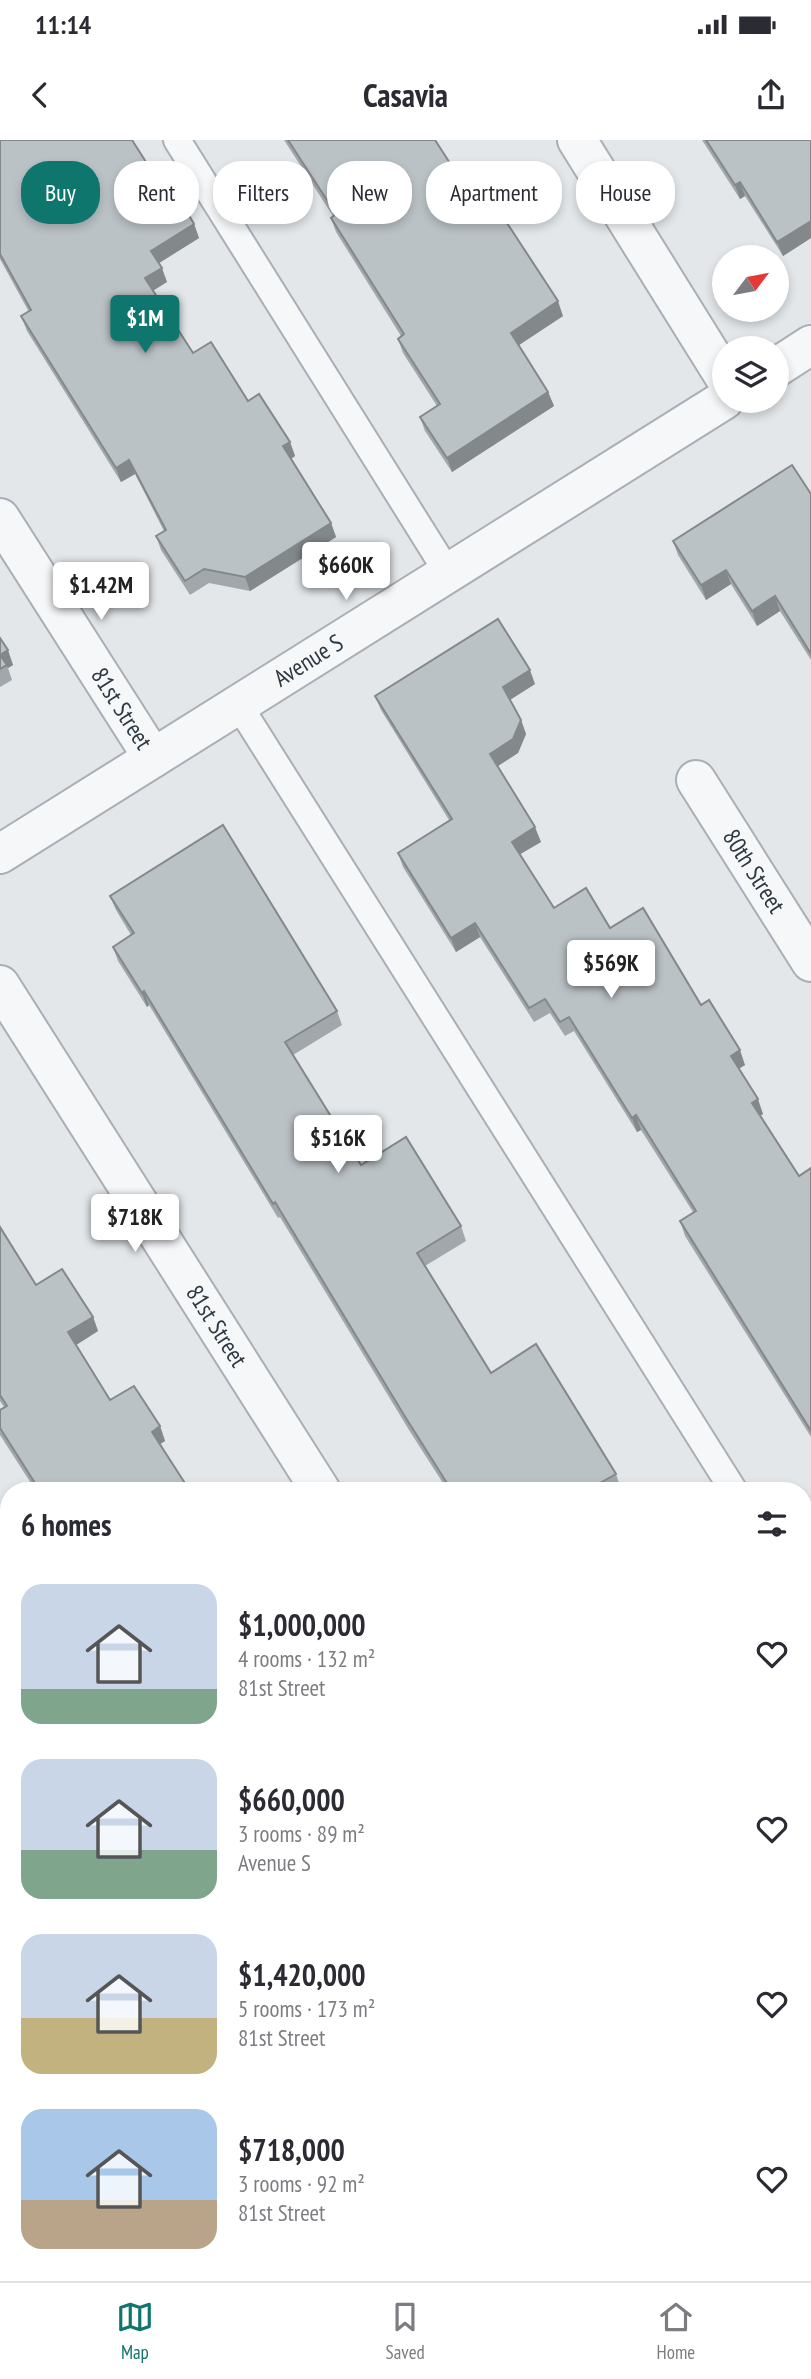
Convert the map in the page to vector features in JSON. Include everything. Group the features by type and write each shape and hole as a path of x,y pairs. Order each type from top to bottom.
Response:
{"street":[{"path":"577,140 712,357"},
{"path":"789,359 811,345"},
{"name":"Avenue S","path":"0,854 712,408"},
{"name":"81st Street","path":"0,518 153,758"},
{"name":"80th Street","path":"696,780 811,962"},
{"name":"81st Street","path":"0,985 315,1482"}],"lane":[{"path":"177,140 448,573"},
{"path":"239,704 728,1482"}],"building":[{"path":"0,140 132,140 145,161 114,161 114,224 194,224 151,251 162,268 145,278 193,353 211,342 248,401 259,394 290,442 283,446 331,523 245,577 204,569 185,581 156,536 166,530 129,460 116,468 21,316 31,310 0,254"},
{"path":"288,140 435,140 449,161 426,161 426,224 508,224 558,301 511,333 548,392 447,458 420,417 440,404 398,339 404,334 335,224 412,224 412,161 327,161 327,200 313,179 313,161 302,161"},
{"path":"706,140 811,140 811,221 777,242 740,182 735,185"},
{"path":"792,465 811,494 811,654 775,596 752,611 726,570 701,585 673,541"},
{"path":"498,619 530,670 503,687 521,720 513,739 490,754 535,827 512,842 554,908 586,888 610,928 643,908 701,1005 709,1000 740,1050 731,1056 758,1099 752,1103 799,1176 811,1168 811,1431 680,1221 696,1211 636,1115 632,1118 569,1017 560,1022 545,999 529,1008 475,923 451,938 398,853 452,819 375,696"},
{"path":"0,638 8,650 0,655"},
{"path":"0,655 7,665 0,669"},
{"path":"223,825 337,1011 285,1042 361,1165 406,1137 461,1226 417,1253 491,1373 536,1344 616,1474 602,1482 446,1482 144,991 142,993 113,947 134,933 110,896"},
{"path":"0,1227 36,1285 62,1269 93,1317 68,1332 110,1400 134,1386 160,1426 152,1432 184,1482 34,1482 0,1428 0,1410 7,1406 0,1395"}]}
